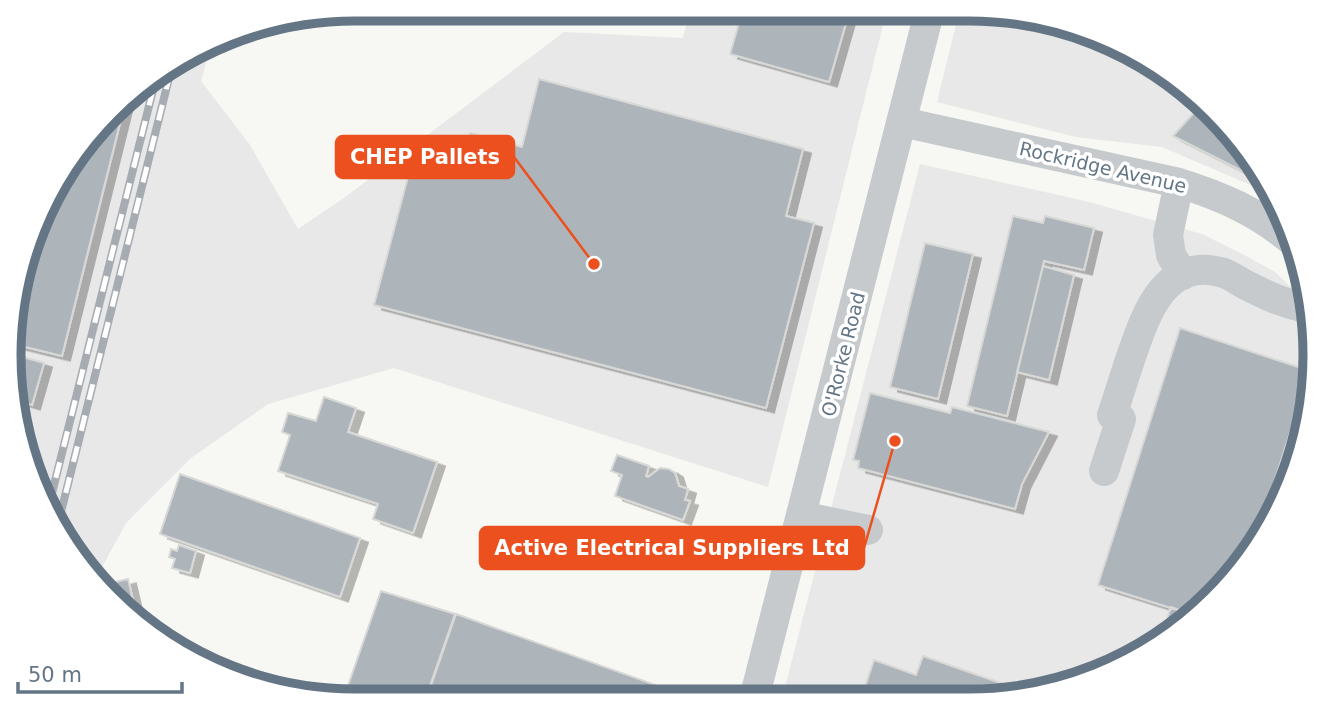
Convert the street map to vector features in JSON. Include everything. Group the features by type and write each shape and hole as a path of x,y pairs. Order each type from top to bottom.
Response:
{"street":[{"name":"O'Rorke Road","path":"757,689 927,21"},
{"name":"Rockridge Avenue","path":"902,122 1178,183 1216,195 1279,231"},
{"path":"1178,183 1168,235 1171,255 1183,275"},
{"path":"1104,471 1121,419 1112,415 1147,310 1170,282 1201,269 1226,274 1283,304 1299,307"},
{"path":"802,516 867,530"}],"shaded area":[{"path":"688,21 884,21 768,487 394,368 268,404 191,458 126,523 100,570 77,541 55,503 32,441 24,399 22,333 32,269 55,207 90,152 135,104 169,77 208,54 201,81 250,145 298,229 344,198 564,32 683,38"},
{"path":"957,21 1013,24 1055,32 1117,55 1172,90 1220,135 1247,169 1258,188 1162,147 1076,137 937,102"},
{"path":"920,164 1089,202 1202,234 1275,272 1297,293 1303,355 1300,399 1292,441 1278,483 1247,541 1234,558 1205,591 1172,620 1117,655 1097,664 1034,683 969,689 785,689"}],"building":[{"path":"740,21 847,21 829,82 730,54"},
{"path":"539,79 803,149 786,216 814,223 766,408 374,305 408,177 464,157 470,133 522,147"},
{"path":"1196,111 1220,135 1251,175 1173,136"},
{"path":"122,117 62,356 21,346 24,311 32,269 55,207 77,169"},
{"path":"1013,216 1043,223 1045,216 1094,228 1084,270 1044,261 1007,416 967,406"},
{"path":"925,243 973,254 938,399 890,387"},
{"path":"1043,266 1074,275 1049,380 1017,372"},
{"path":"1180,328 1302,368 1299,404 1265,509 1247,541 1205,591 1182,612 1098,585"},
{"path":"21,357 44,363 32,405 25,403"},
{"path":"870,393 950,413 952,407 1049,432 1022,484 1015,509 858,468 859,461 853,460"},
{"path":"324,397 356,408 348,432 437,462 413,533 373,519 378,504 278,471 290,435 282,432 288,413 316,421"},
{"path":"617,455 649,466 648,477 660,468 675,473 679,486 688,489 685,500 690,501 683,520 615,496 622,475 611,471"},
{"path":"180,474 360,538 340,597 160,534"},
{"path":"179,545 196,551 190,573 172,568 175,559 169,557 171,549 177,551"},
{"path":"128,579 134,605 119,591 111,583"},
{"path":"381,591 455,614 429,689 347,689"},
{"path":"1171,607 1183,611 1172,620 1165,626"},
{"path":"456,614 667,689 430,689"},
{"path":"923,656 1010,686 864,689 874,660 916,675"}],"railway":[{"path":"61,513 169,77"},
{"path":"51,495 153,89"}],"place":[{"name":"CHEP Pallets","path":"594,264"},
{"name":"Active Electrical Suppliers Ltd","path":"895,441"}]}
